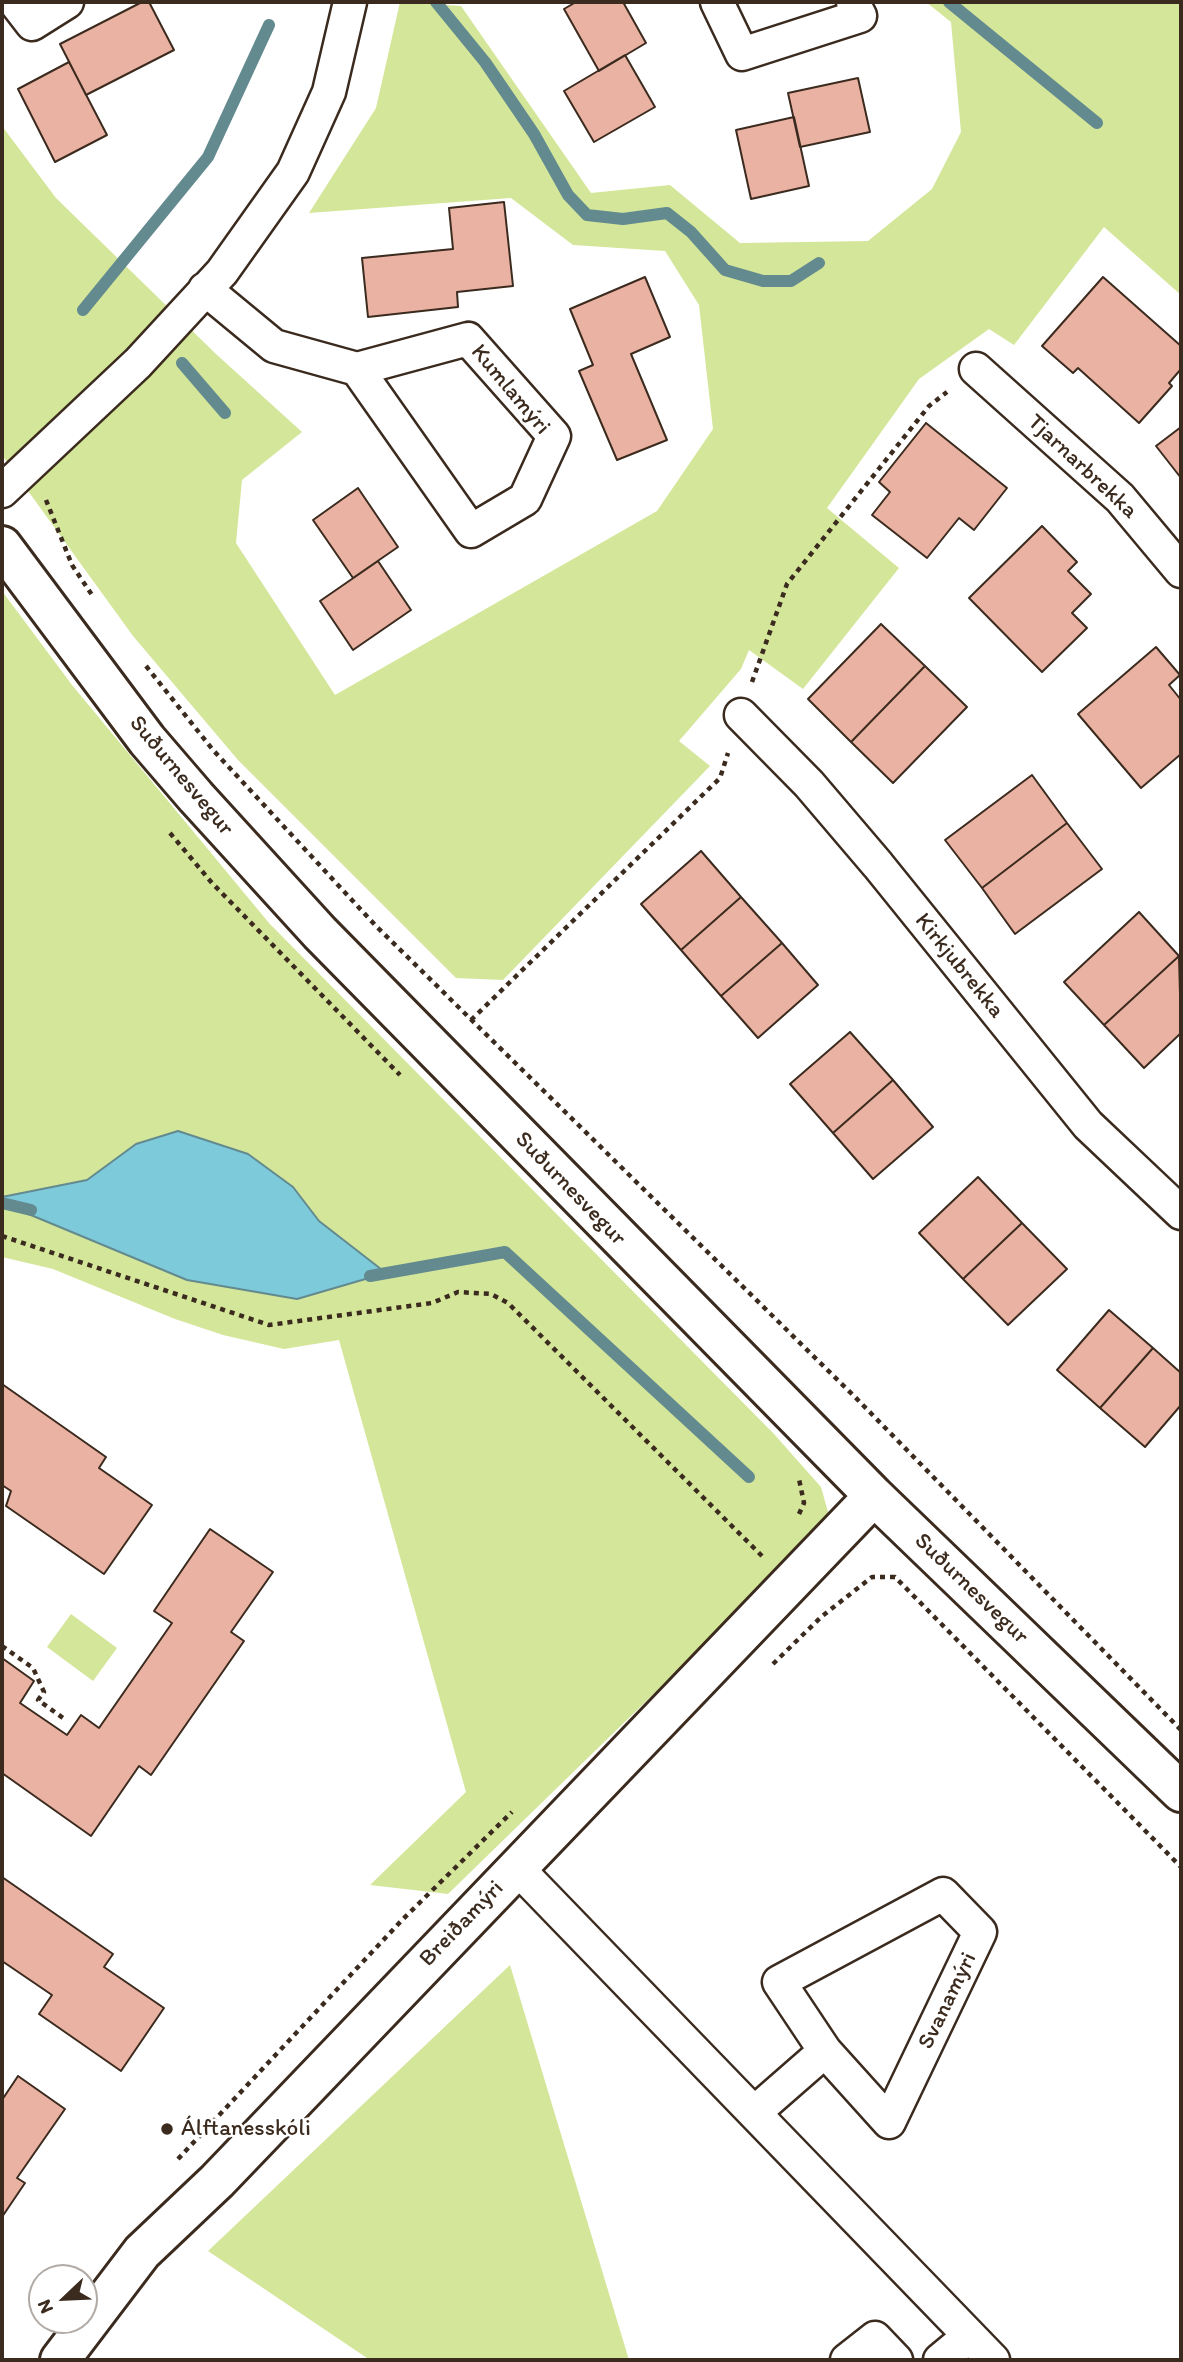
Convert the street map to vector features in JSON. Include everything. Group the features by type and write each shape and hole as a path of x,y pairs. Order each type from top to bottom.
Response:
{"street":[{"path":"15,2 32,24 67,2"},
{"path":"13,480 138,363 222,272 293,172 329,92 350,2"},
{"path":"717,2 742,54 860,16 853,2"},
{"path":"205,289 274,346 357,369"},
{"name":"Kumlamýri","path":"468,340 554,436 526,499 471,531 357,369 468,340"},
{"name":"Tjarnarbrekka","path":"976,369 1120,498 1181,571"},
{"name":"Suðurnesvegur","path":"2,546 147,740 222,827 438,1054 874,1496 1181,1792"},
{"name":"Kirkjubrekka","path":"741,715 808,784 878,864 1088,1125 1181,1213"},
{"name":"Breiðamýri","path":"60,2360 142,2252 217,2180 874,1496"},
{"path":"517,1868 993,2360"},
{"name":"Svanamýri","path":"943,1894 981,1932 889,2122 825,2051 779,1982 943,1894"},
{"path":"754,2113 825,2051"},
{"path":"940,2360 969,2336"},
{"path":"847,2360 875,2338 896,2360"}],"path":[{"path":"471,1020 720,778 787,584 929,406 976,369"},
{"path":"13,480 43,493 72,565 93,597"},
{"path":"139,658 213,750 376,926 855,1396 1181,1730"},
{"path":"2,1236 269,1325 432,1303 458,1292 491,1294 508,1303 765,1559"},
{"path":"795,1473 802,1484 804,1503 796,1521"},
{"path":"821,1618 872,1577 895,1577 1181,1867"},
{"path":"2,1646 33,1668 44,1692 38,1700 63,1718"}],"green space":[{"path":"400,2 461,6 591,193 670,185 740,243 868,241 932,189 961,132 951,22 926,2 1181,2 1181,295 1104,227 1014,345 989,329 919,379 827,508 899,568 803,689 749,650 741,669 679,741 710,766 503,980 456,978 238,760 133,636 2,455 2,126 56,198 216,354 302,432 242,480 236,543 335,695 657,511 713,429 699,305 665,251 573,245 511,198 309,213 376,108"},
{"path":"2,591 72,685 269,923 774,1434 821,1487 828,1512 819,1533 448,1894 370,1885 466,1792 339,1340 284,1349 223,1335 175,1319 53,1269 2,1257"},
{"path":"71,1614 117,1648 93,1681 47,1647"},
{"path":"510,1965 629,2360 370,2360 208,2251"}],"water":[{"path":"178,1131 248,1154 293,1187 319,1221 386,1273 297,1299 187,1280 2,1203 2,1197 87,1180 136,1144"}],"building":[{"path":"142,2 149,2 174,50 86,95 60,44"},
{"path":"576,2 623,2 646,43 599,71 564,9"},
{"path":"625,55 655,107 594,142 564,91"},
{"path":"69,62 107,135 55,162 18,89"},
{"path":"858,78 870,132 800,147 788,93"},
{"path":"794,117 809,186 751,199 736,130"},
{"path":"504,202 513,286 457,292 458,307 368,317 362,258 453,249 449,208"},
{"path":"645,277 670,337 631,354 667,440 617,460 579,371 593,365 570,309"},
{"path":"1103,277 1181,346 1181,369 1169,383 1172,386 1139,423 1078,368 1073,373 1042,346"},
{"path":"926,423 1007,488 974,530 959,518 927,558 872,515 890,492 879,482"},
{"path":"1181,427 1181,478 1156,446"},
{"path":"358,488 398,547 353,578 313,520"},
{"path":"1042,526 1077,562 1068,571 1091,594 1072,613 1087,628 1042,672 969,598"},
{"path":"378,561 411,610 353,650 320,601"},
{"path":"881,624 925,666 851,742 808,699"},
{"path":"1156,647 1180,675 1169,685 1181,700 1181,754 1141,788 1078,714"},
{"path":"925,666 967,707 893,783 851,742"},
{"path":"1032,775 1067,823 982,888 945,840"},
{"path":"1067,823 1102,869 1015,934 982,888"},
{"path":"701,851 741,897 681,950 641,904"},
{"path":"741,897 782,943 721,996 681,950"},
{"path":"1139,912 1179,956 1104,1025 1064,982"},
{"path":"782,943 818,985 758,1038 721,996"},
{"path":"1179,956 1181,1033 1144,1068 1104,1025"},
{"path":"850,1032 893,1080 833,1133 790,1084"},
{"path":"893,1080 933,1127 873,1179 833,1133"},
{"path":"978,1177 1022,1223 963,1279 919,1233"},
{"path":"1022,1223 1067,1269 1008,1325 963,1279"},
{"path":"1109,1310 1153,1348 1100,1408 1057,1370"},
{"path":"1153,1348 1181,1373 1181,1405 1145,1447 1100,1408"},
{"path":"2,1384 106,1457 99,1468 152,1505 104,1574 6,1506 11,1491 2,1485"},
{"path":"210,1529 273,1572 231,1632 244,1641 151,1775 139,1766 91,1836 2,1773 2,1658 34,1681 20,1703 67,1735 81,1715 99,1728 172,1623 154,1611"},
{"path":"2,1877 113,1954 104,1967 164,2008 121,2071 39,2014 52,1995 2,1961"},
{"path":"18,2076 65,2109 17,2178 25,2183 2,2217 2,2100"}],"waterway":[{"path":"436,2 485,62 534,134 568,195 587,215 623,219 667,213 691,232 725,270 763,281 791,281 819,263"},
{"path":"949,2 1097,123"},
{"path":"83,310 208,157 269,25"},
{"path":"182,363 225,413"},
{"path":"2,1203 31,1210"},
{"path":"370,1276 505,1252 749,1477"}],"place":[{"name":"Álftanesskóli","path":"167,2129"}]}
